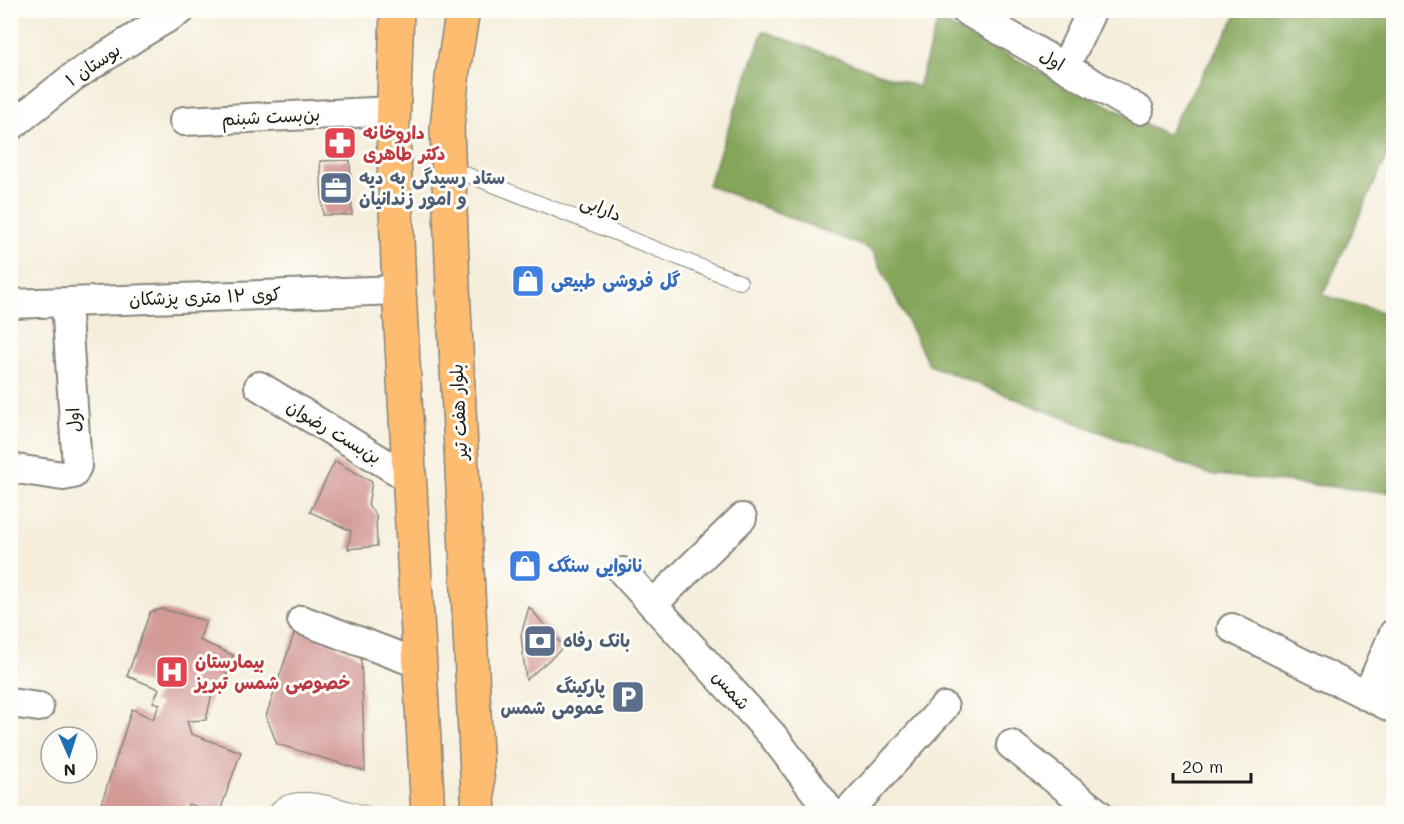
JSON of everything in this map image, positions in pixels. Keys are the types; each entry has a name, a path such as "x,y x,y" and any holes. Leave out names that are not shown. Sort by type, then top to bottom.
{"highway":[{"path":"398,10 394,111 399,290 428,813"},
{"name":"بلوار هفت تیر","path":"463,10 453,70 447,128 479,813"}],"street":[{"name":"بوستان ۱","path":"10,127 73,77 181,10"},
{"name":"اول","path":"965,10 1138,110"},
{"path":"1065,67 1092,10"},
{"name":"بن‌بست شبنم","path":"184,121 394,111"},
{"name":"کوی ۱۲ متری پزشکان","path":"10,304 399,290"},
{"name":"اول","path":"10,468 63,477 73,474 77,466 66,302"},
{"name":"بن‌بست رضوان","path":"259,386 409,478"},
{"path":"653,604 742,518"},
{"name":"شمس","path":"624,572 773,736 832,813"},
{"path":"302,620 420,664"},
{"path":"1232,628 1394,709"},
{"path":"1367,696 1394,633"},
{"path":"10,703 39,707"},
{"path":"846,813 944,707"},
{"path":"1011,746 1099,813"}],"lane":[{"name":"دارابی","path":"448,167 740,282"},
{"path":"274,813 283,804 302,800 368,813"}],"green space":[{"path":"1239,11 1393,11 1393,143 1323,295 1393,315 1393,493 1208,474 929,365 872,250 708,185 763,31 918,87 938,20 1167,135"}],"building":[{"name":"ستاد رسیدگی به دیه و امور زندانیان","path":"350,160 352,215 323,215 320,161"},
{"path":"335,461 372,482 368,505 376,515 377,546 348,549 351,531 310,512"},
{"name":"بانک رفاه","path":"529,607 564,647 526,680 521,635"},
{"path":"162,609 206,621 199,640 233,655 224,683 215,680 206,720 187,721 191,734 241,752 219,814 188,804 185,814 98,814 132,709 153,719 160,704 153,702 159,689 127,676 150,612"},
{"path":"296,628 361,657 365,771 277,744 266,716"}],"place":[{"name":"داروخانه دکتر طاهری","path":"340,143"},
{"name":"ستاد رسیدگی به دیه و امور زندانیان","path":"336,188"},
{"name":"گل فروشی طبیعی","path":"528,281"},
{"name":"نانوایی سنگک","path":"525,566"},
{"name":"بانک رفاه","path":"540,641"},
{"name":"بیمارستان خصوصی شمس تبریز","path":"172,672"},
{"name":"پارکینگ عمومی شمس","path":"628,697"}]}
